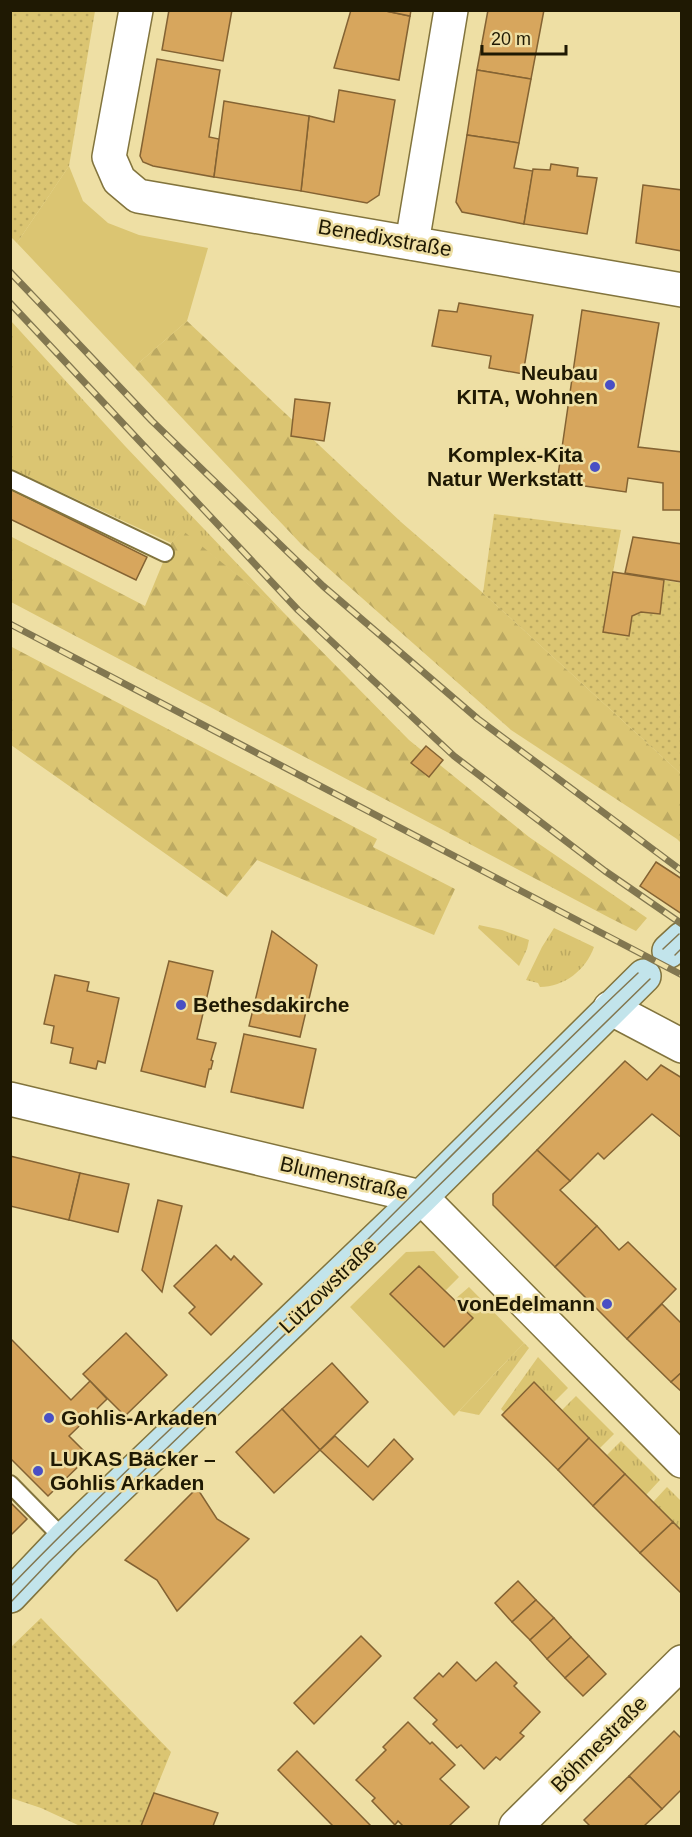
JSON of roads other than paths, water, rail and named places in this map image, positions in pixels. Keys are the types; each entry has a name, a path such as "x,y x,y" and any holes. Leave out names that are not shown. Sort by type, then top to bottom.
{"main road":[{"name":"Lützowstraße","path":"10,1596 64,1539 421,1197 644,976"}],"street":[{"name":"Benedixstraße","path":"136,10 110,157 119,180 138,196 681,290"},
{"path":"412,243 452,10"},
{"path":"610,1008 681,1046"},
{"name":"Blumenstraße","path":"10,1100 421,1197 681,1461"},
{"name":"Böhmestraße","path":"516,1827 681,1662"}],"lane":[{"path":"10,479 165,553"},
{"path":"10,1484 64,1539"}],"tram line":[{"path":"663,949 679,934"},
{"path":"675,955 682,948"},
{"path":"10,1587 130,1467 335,1272 638,973"},
{"path":"10,1603 49,1562 650,979"}],"railway":[{"path":"10,272 152,421 323,586 478,719 682,871"},
{"path":"10,303 298,610 454,756 605,871 682,924"},
{"path":"10,624 682,975"}],"place":[{"name":"Neubau KITA, Wohnen","path":"610,385"},
{"name":"Komplex-Kita Natur Werkstatt","path":"595,467"},
{"name":"Bethesdakirche","path":"181,1005"},
{"name":"vonEdelmann","path":"607,1304"},
{"name":"Gohlis-Arkaden","path":"49,1418"},
{"name":"LUKAS Bäcker – Gohlis Arkaden","path":"38,1471"}]}
